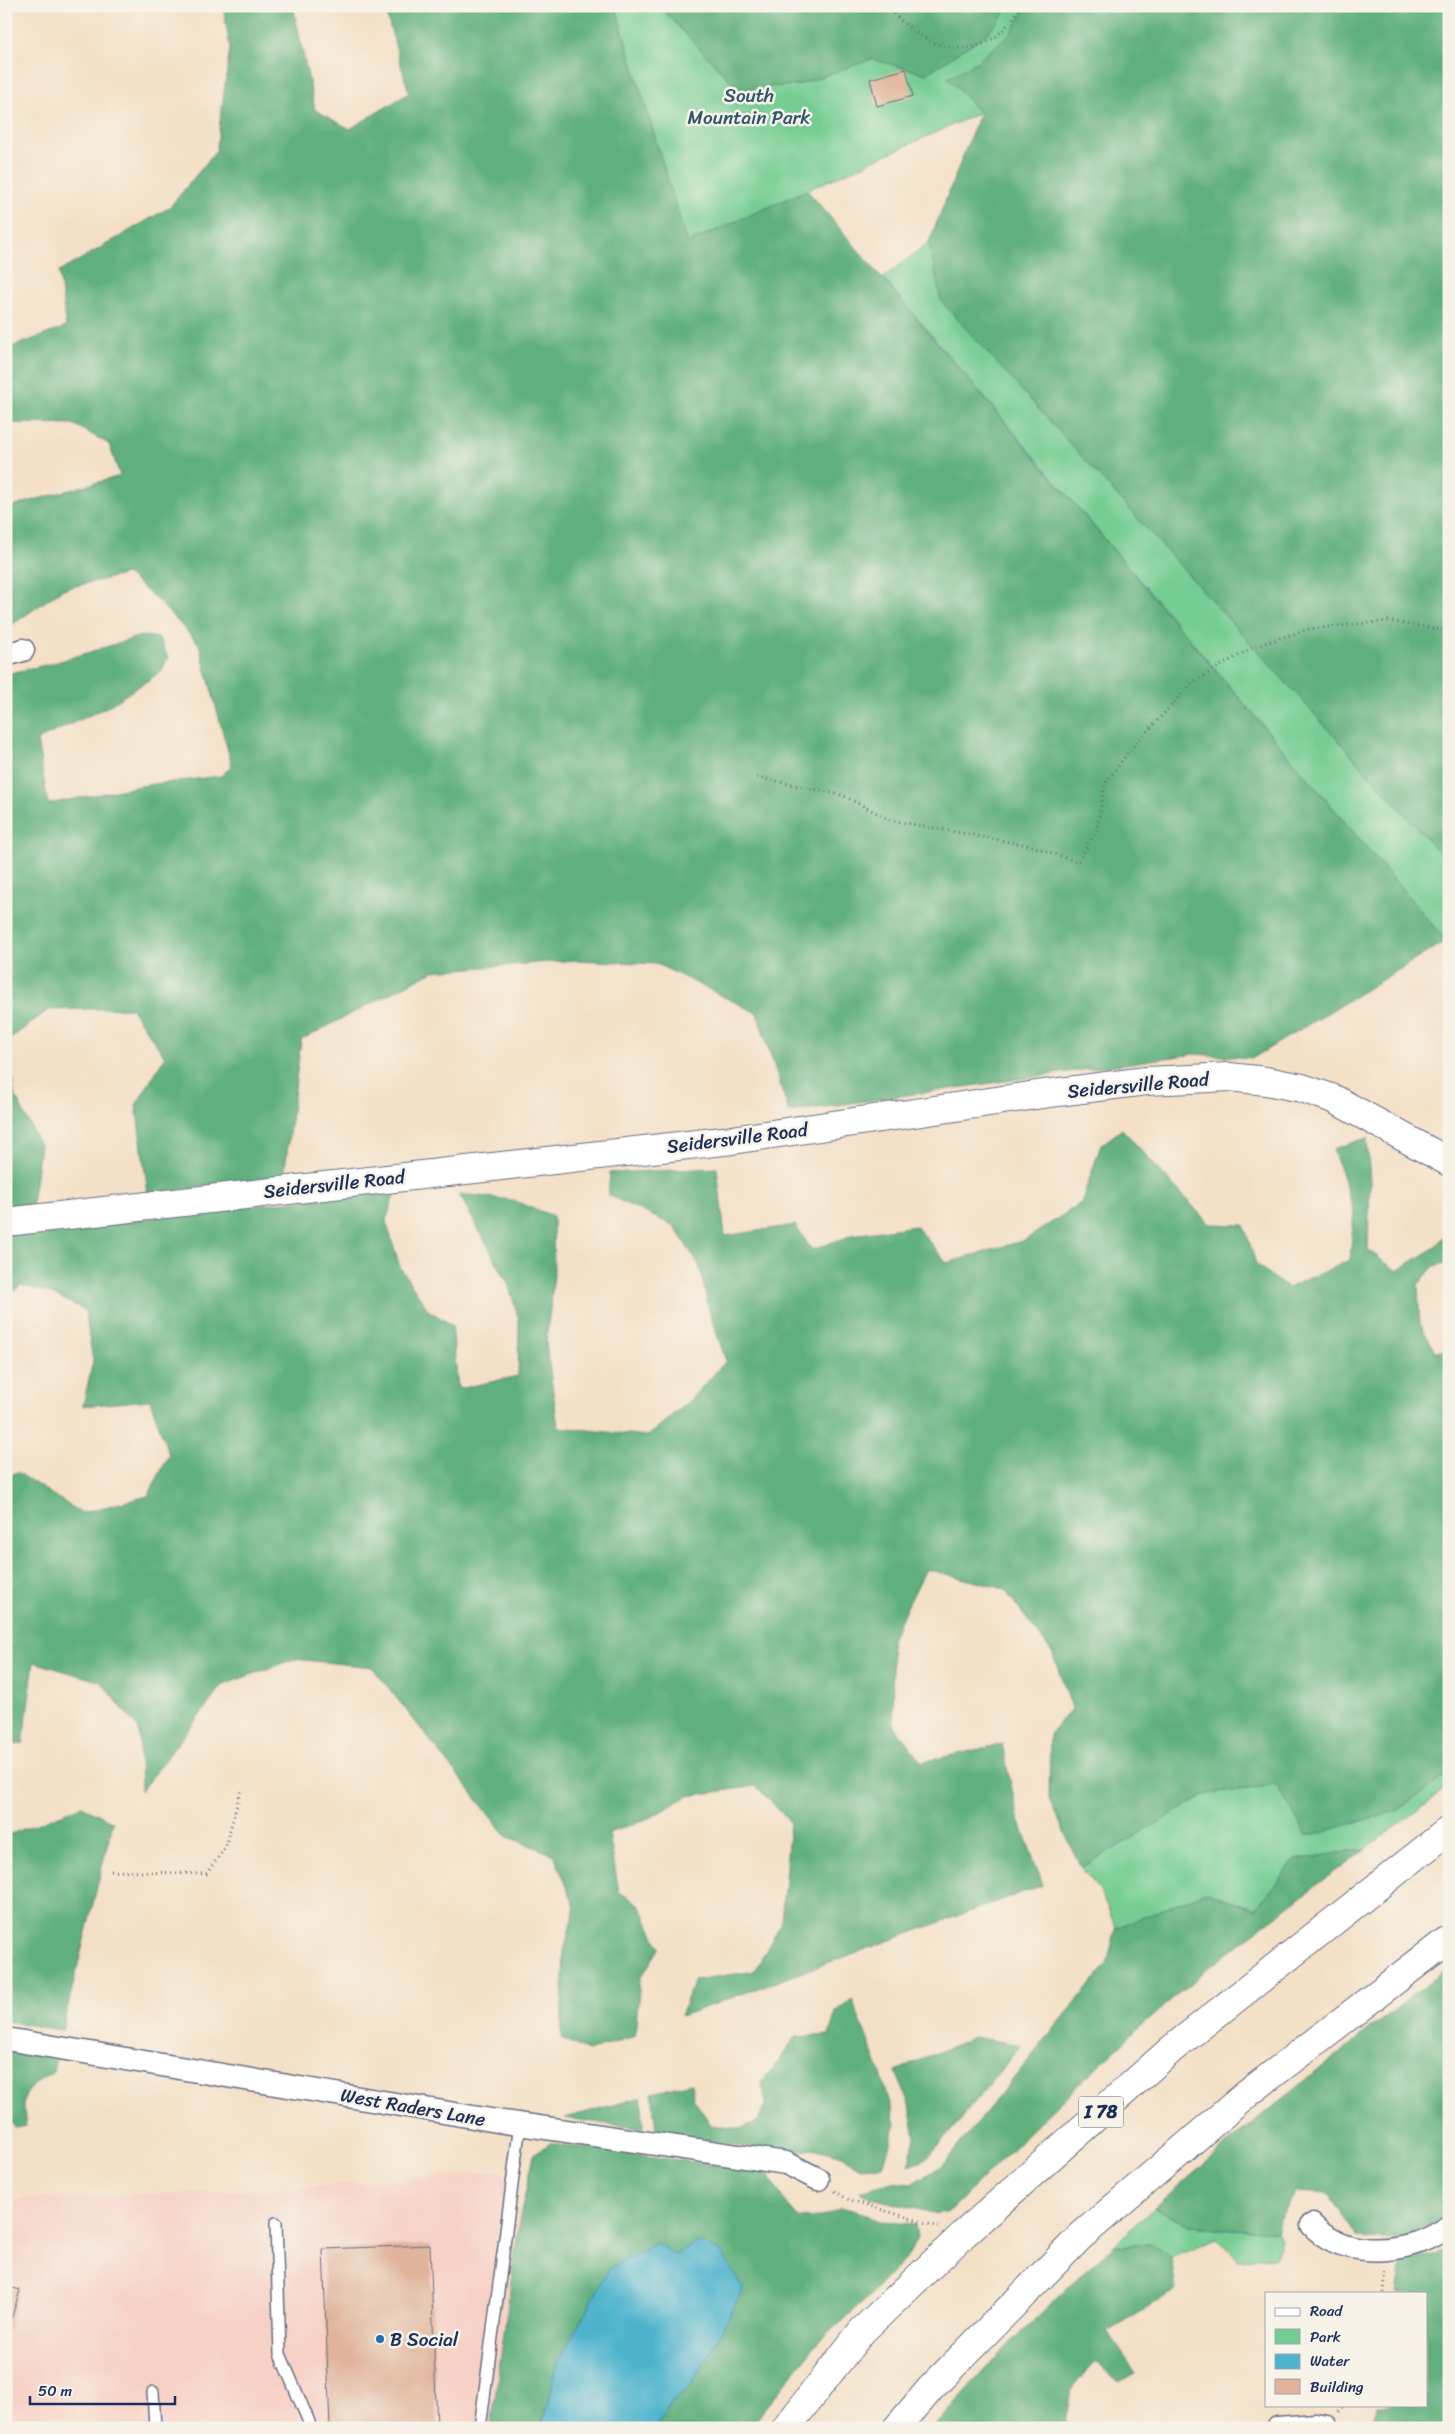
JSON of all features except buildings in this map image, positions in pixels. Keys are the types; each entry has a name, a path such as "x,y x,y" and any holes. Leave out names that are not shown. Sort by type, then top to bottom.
{"main road":[{"name":"Seidersville Road","path":"6,1222 732,1140 1043,1094 1146,1081 1229,1077 1266,1081 1302,1088 1334,1099 1449,1162"},
{"name":"I 78","path":"786,2428 862,2331 964,2234 1173,2048 1449,1830"},
{"path":"897,2428 931,2388 1081,2236 1247,2094 1449,1939"}],"street":[{"name":"West Raders Lane","path":"6,2039 520,2124 786,2163 818,2179"},
{"path":"1312,2225 1324,2238 1355,2249 1385,2249 1418,2243 1449,2227"},
{"path":"1278,2428 1316,2425 1328,2427"}],"lane":[{"path":"480,2428 520,2124"},
{"path":"276,2223 280,2354 309,2422 309,2428"},
{"path":"153,2392 155,2428"}],"path":[{"path":"887,6 900,21 925,40 950,49 984,45 1014,19 1020,6"},
{"path":"757,777 842,796 890,820 1032,846 1078,862 1097,829 1105,784 1129,751 1193,682 1253,646 1309,629 1388,621 1449,631"},
{"path":"111,1871 206,1874 224,1848 241,1790"},
{"path":"818,2179 846,2199 964,2234"}],"shaded area":[{"path":"502,2171 520,2216 491,2428 6,2428 6,2200 287,2189"}],"green space":[{"path":"223,6 293,6 315,110 350,129 409,93 384,6 615,6 687,243 807,190 1446,941 1253,1058 1194,1054 789,1112 757,1013 657,964 576,960 433,971 301,1040 284,1176 148,1194 136,1105 165,1057 131,1008 48,1010 10,1039 14,1093 40,1145 32,1205 6,1208 6,674 54,663 141,636 159,638 168,657 162,671 107,707 37,740 48,804 146,785 221,776 232,766 199,644 157,600 127,574 63,589 6,629 6,508 120,476 109,444 73,424 6,423 6,349 66,327 59,272 170,207 216,151 230,48"},
{"name":"South Mountain Park","path":"615,6 1218,6 687,244"},
{"path":"659,6 1011,6 988,33 926,74 872,59 798,85 738,89"},
{"path":"1027,6 1449,6 1449,863 941,301 929,242 980,113 948,78 978,61 1011,33"},
{"path":"929,242 942,301 1449,863 1449,941 1446,941 883,278"},
{"path":"1122,1129 1209,1224 1244,1225 1256,1264 1287,1288 1350,1260 1354,1211 1333,1149 1367,1138 1370,1183 1368,1250 1397,1271 1435,1247 1449,1230 1449,1262 1434,1266 1418,1285 1420,1324 1436,1352 1449,1350 1449,1773 1397,1811 1307,1836 1276,1785 1204,1795 1081,1868 1049,1799 1050,1733 1072,1708 1052,1652 1004,1589 926,1569 891,1639 894,1726 922,1762 1002,1744 1018,1817 1043,1885 681,2016 694,1980 755,1971 781,1923 790,1822 756,1786 688,1796 651,1817 609,1833 619,1892 639,1904 660,1947 640,1979 635,2036 588,2051 561,2038 564,1951 575,1907 554,1855 506,1836 372,1667 294,1659 223,1685 141,1791 139,1729 101,1682 34,1662 23,1744 6,1745 6,1477 17,1472 81,1513 148,1496 169,1455 150,1400 83,1406 93,1361 85,1310 50,1293 21,1285 6,1298 6,1235 396,1189 386,1221 400,1267 428,1310 452,1325 458,1389 518,1376 519,1320 508,1283 459,1194 512,1200 553,1216 554,1275 546,1343 558,1427 648,1436 690,1400 726,1361 710,1314 699,1265 674,1226 608,1195 610,1173 717,1168 725,1236 795,1225 812,1250 852,1235 916,1226 947,1263 1025,1240 1081,1203 1101,1145"},
{"path":"1449,1773 1449,1787 1365,1849 1295,1860 1256,1909 1206,1892 1116,1928 1100,1890 1081,1868 1204,1795 1276,1785 1397,1811"},
{"path":"82,1806 113,1822 62,2030 6,2021 6,1836"},
{"path":"1365,1849 1238,1944 1189,1984 1083,2080 951,2210 938,2214 871,2198 860,2191 892,2182 912,2184 942,2166 1107,1964 1116,1928 1206,1892 1256,1909 1295,1860"},
{"path":"1449,1967 1449,2213 1432,2225 1398,2240 1357,2237 1328,2194 1296,2192 1278,2221 1278,2232 1189,2226 1154,2208 1255,2120"},
{"path":"852,1999 882,2077 896,2124 883,2167 857,2168 843,2156 813,2148 786,2154 656,2131 652,2093 691,2083 694,2100 712,2126 740,2129 758,2121 766,2104 762,2083 796,2037 829,2035 836,2012"},
{"path":"973,2037 1021,2045 938,2147 925,2160 908,2166 915,2137 908,2100 896,2071"},
{"path":"6,2048 56,2057 53,2072 30,2088 27,2093 24,2105 26,2126 15,2128 6,2111"},
{"path":"642,2097 643,2129 565,2118"},
{"path":"550,2143 767,2172 783,2199 799,2218 822,2217 841,2207 863,2213 880,2222 915,2224 917,2237 909,2254 871,2295 814,2347 750,2428 655,2428 673,2401 687,2391 708,2357 742,2289 698,2242 675,2255 558,2362 541,2428 491,2428 520,2216 534,2155"},
{"path":"1154,2208 1189,2226 1278,2232 1281,2240 1274,2258 1238,2260 1217,2238 1171,2257 1153,2244 1113,2246"},
{"path":"1153,2244 1171,2257 1176,2290 1107,2331 1136,2373 1118,2382 1095,2361 1071,2391 1064,2428 933,2428 975,2380 1020,2334 1113,2246"},
{"path":"1449,2248 1449,2428 1373,2428 1377,2406 1428,2406 1428,2292 1396,2292 1402,2259 1433,2257"}],"water":[{"path":"698,2242 722,2253 743,2289 708,2357 687,2391 673,2401 655,2428 541,2428 558,2362 609,2269 656,2243 675,2255"}],"place":[{"name":"B Social","path":"380,2339"}]}
